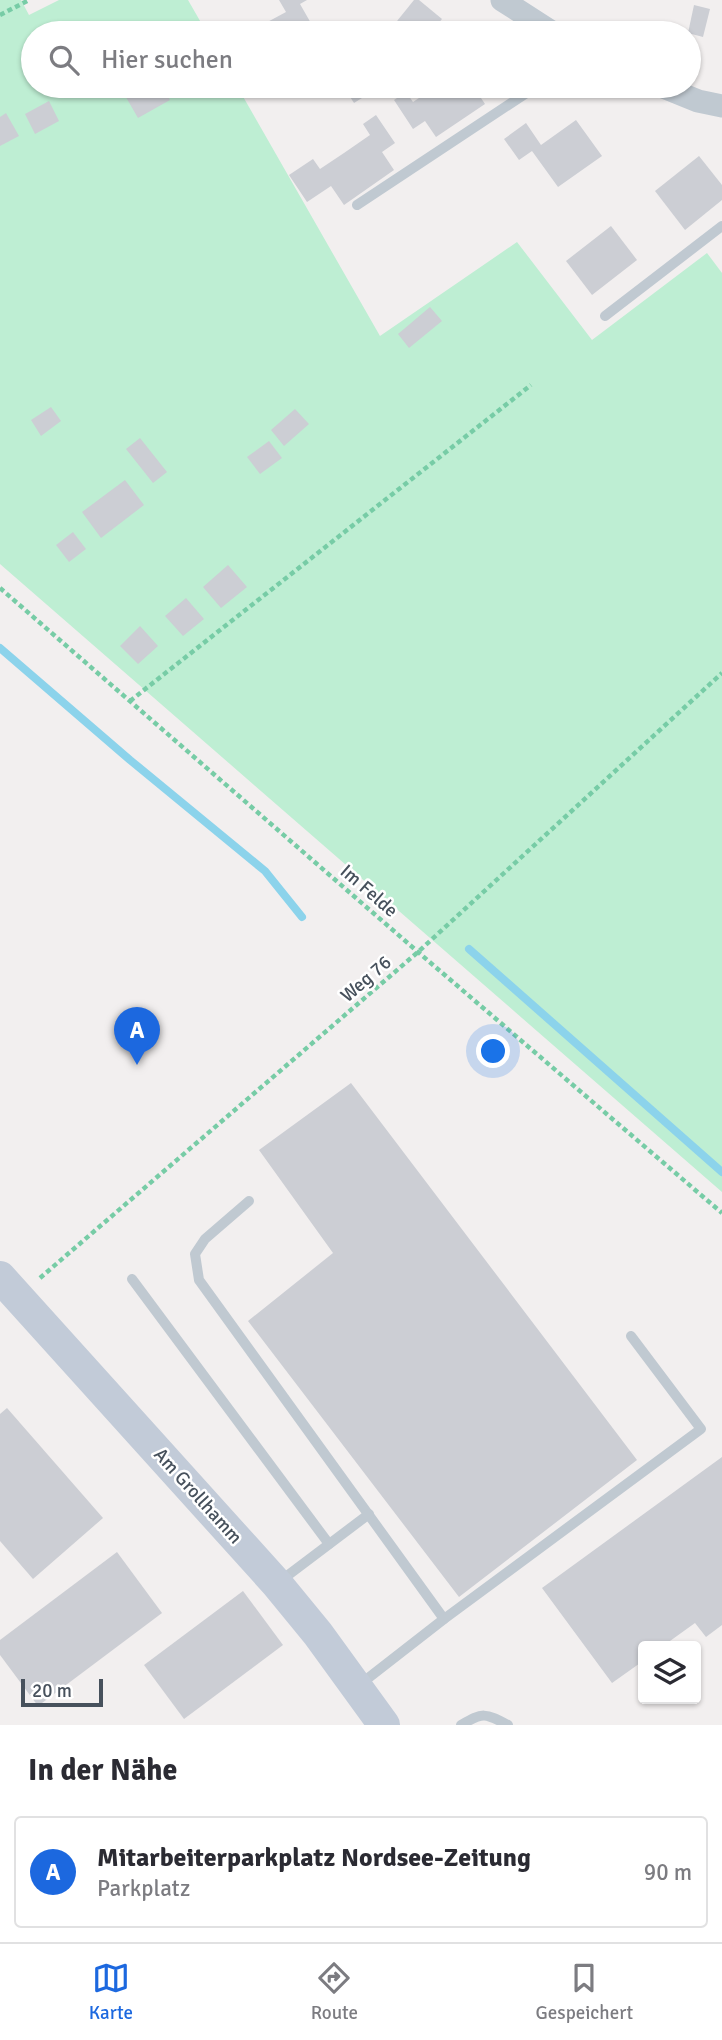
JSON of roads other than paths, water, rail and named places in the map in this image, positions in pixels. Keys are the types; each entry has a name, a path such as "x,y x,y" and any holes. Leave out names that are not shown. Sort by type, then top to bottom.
{"street":[{"path":"502,0 534,21"},
{"path":"691,98 722,106"},
{"name":"Am Grollhamm","path":"9,1287 277,1584 318,1634 384,1725"}],"lane":[{"path":"357,205 519,98"},
{"path":"605,316 722,226"},
{"path":"249,1201 205,1238 195,1255 199,1280 444,1619"},
{"path":"132,1279 330,1544"},
{"path":"357,1688 444,1619 701,1429 631,1336"},
{"path":"277,1584 369,1514"},
{"path":"461,1725 477,1716 489,1716 508,1725"}],"waterway":[{"path":"0,648 265,871 302,917"},
{"path":"469,949 722,1172"}],"place":[{"name":"Mitarbeiterparkplatz Nordsee-Zeitung","path":"137,1065"}]}
